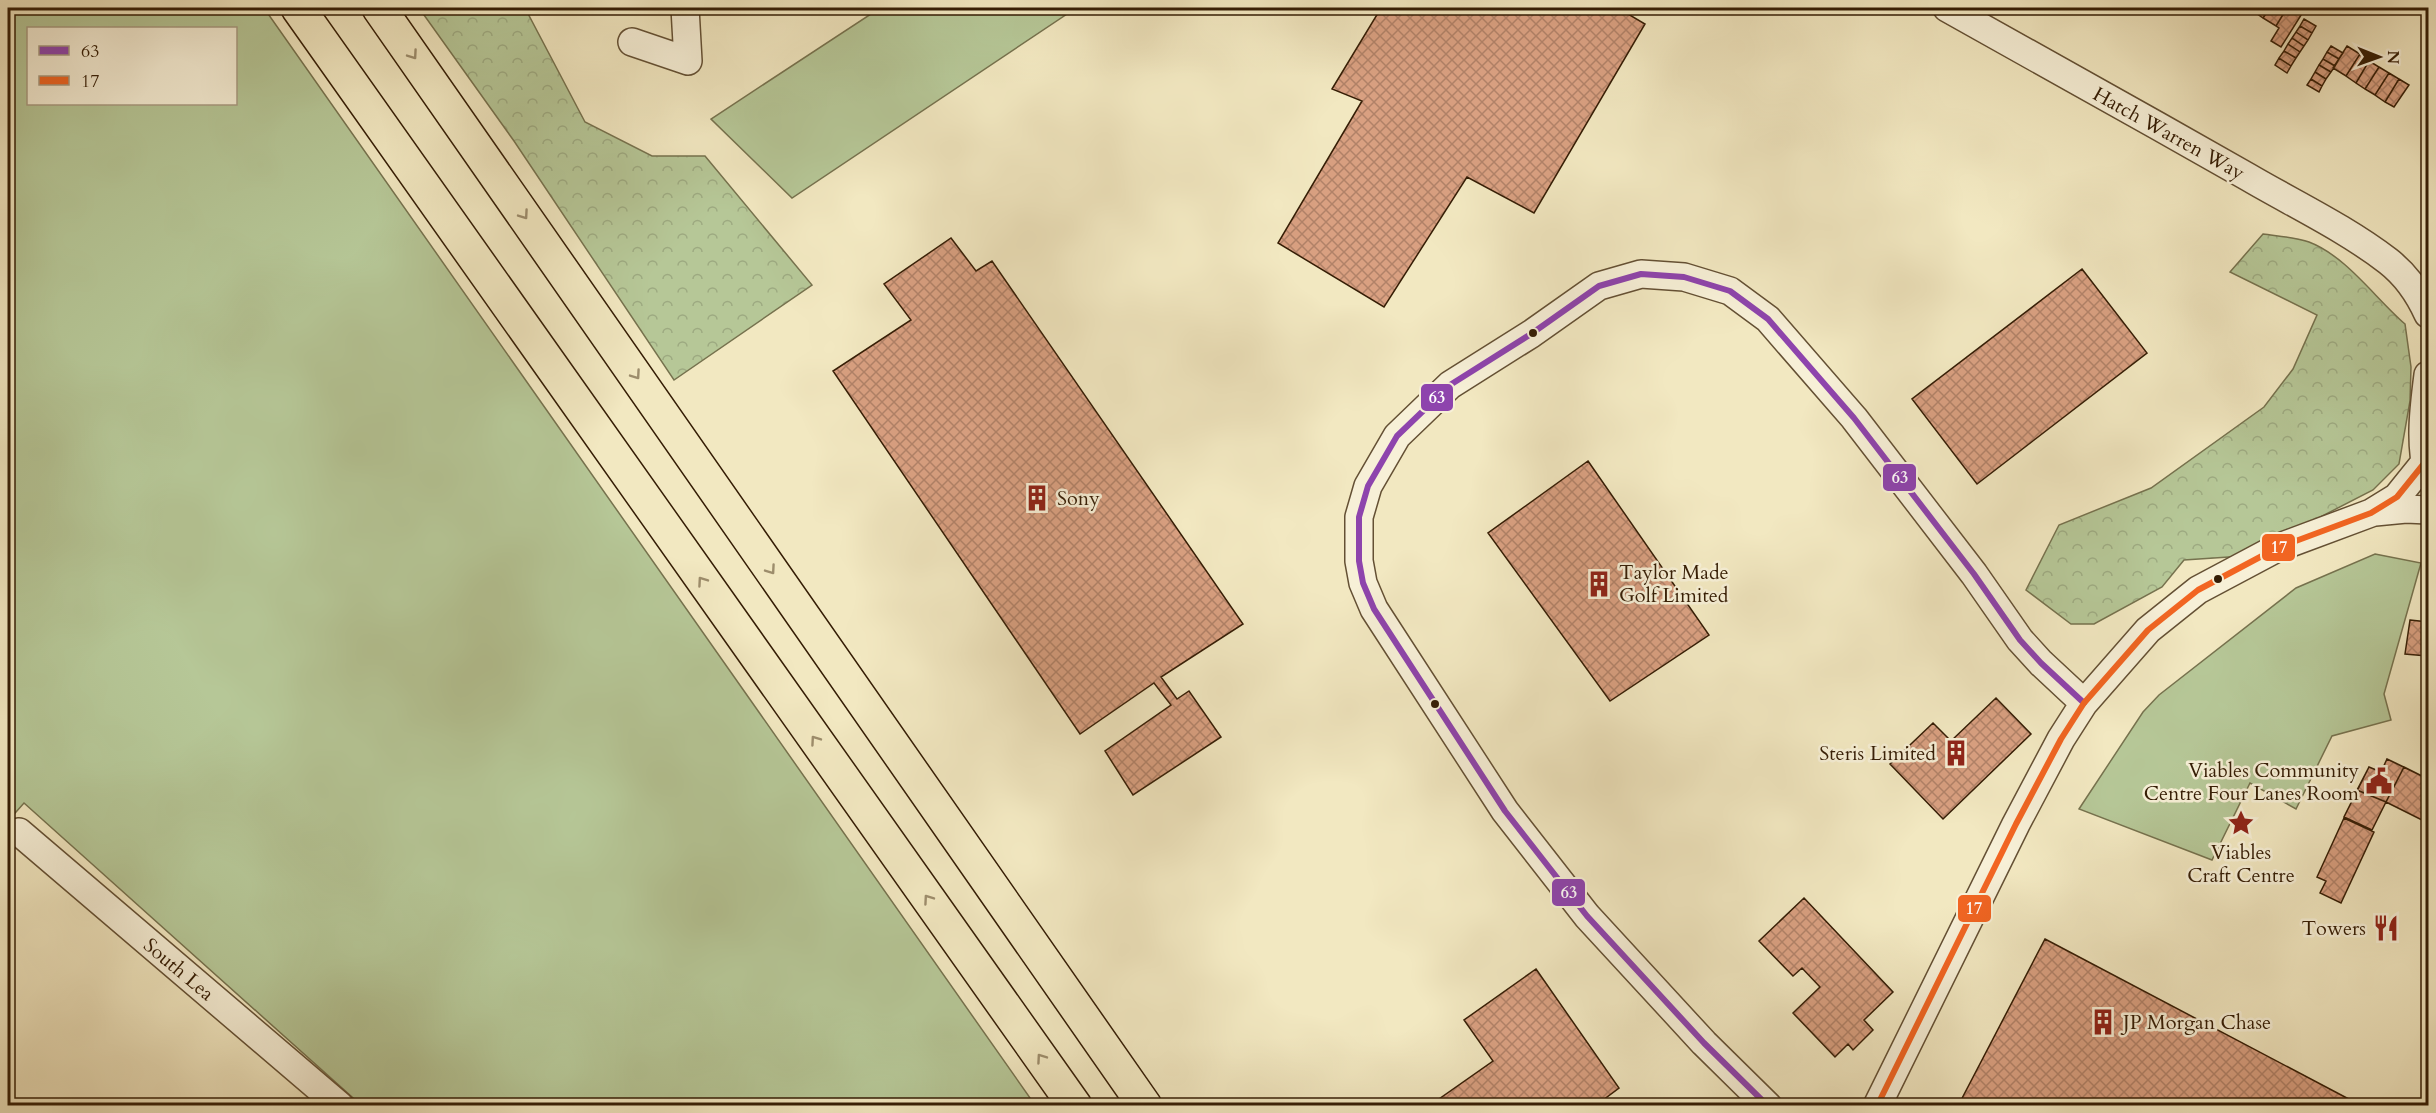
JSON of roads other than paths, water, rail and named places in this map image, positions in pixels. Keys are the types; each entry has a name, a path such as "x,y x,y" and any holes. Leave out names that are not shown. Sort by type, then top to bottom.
{"highway":[{"path":"298,8 1075,1106"},
{"path":"379,8 1146,1106"}],"street":[{"path":"632,42 688,61 685,8"},
{"name":"Hatch Warren Way","path":"1947,8 2175,135 2336,228 2388,261 2410,282 2421,297 2428,314"},
{"name":"Hatch Warren Way","path":"2388,261 2428,276"},
{"path":"1768,1106 1704,1043 1587,916 1505,811 1374,609 1363,583 1359,561 1359,517 1368,486 1397,436 1450,386 1532,334 1599,286 1641,274 1660,274 1702,281 1730,291 1768,319 1818,375 1854,418 1974,574 2020,640 2056,678 2084,703"},
{"path":"1877,1106 2016,824 2061,739 2084,703 2148,630 2198,590 2277,548 2371,513 2397,497 2427,468 2425,405 2428,375"},
{"path":"2371,513 2406,508 2428,510"},
{"name":"South Lea","path":"19,832 340,1106"}],"place":[{"name":"Sony","path":"1037,498"},
{"name":"Taylor Made Golf Limited","path":"1599,584"},
{"name":"Steris Limited","path":"1956,753"},
{"name":"Viables Community Centre Four Lanes Room","path":"2379,781"},
{"name":"Viables Craft Centre","path":"2241,823"},
{"name":"Towers","path":"2386,928"},
{"name":"JP Morgan Chase","path":"2103,1022"}]}
